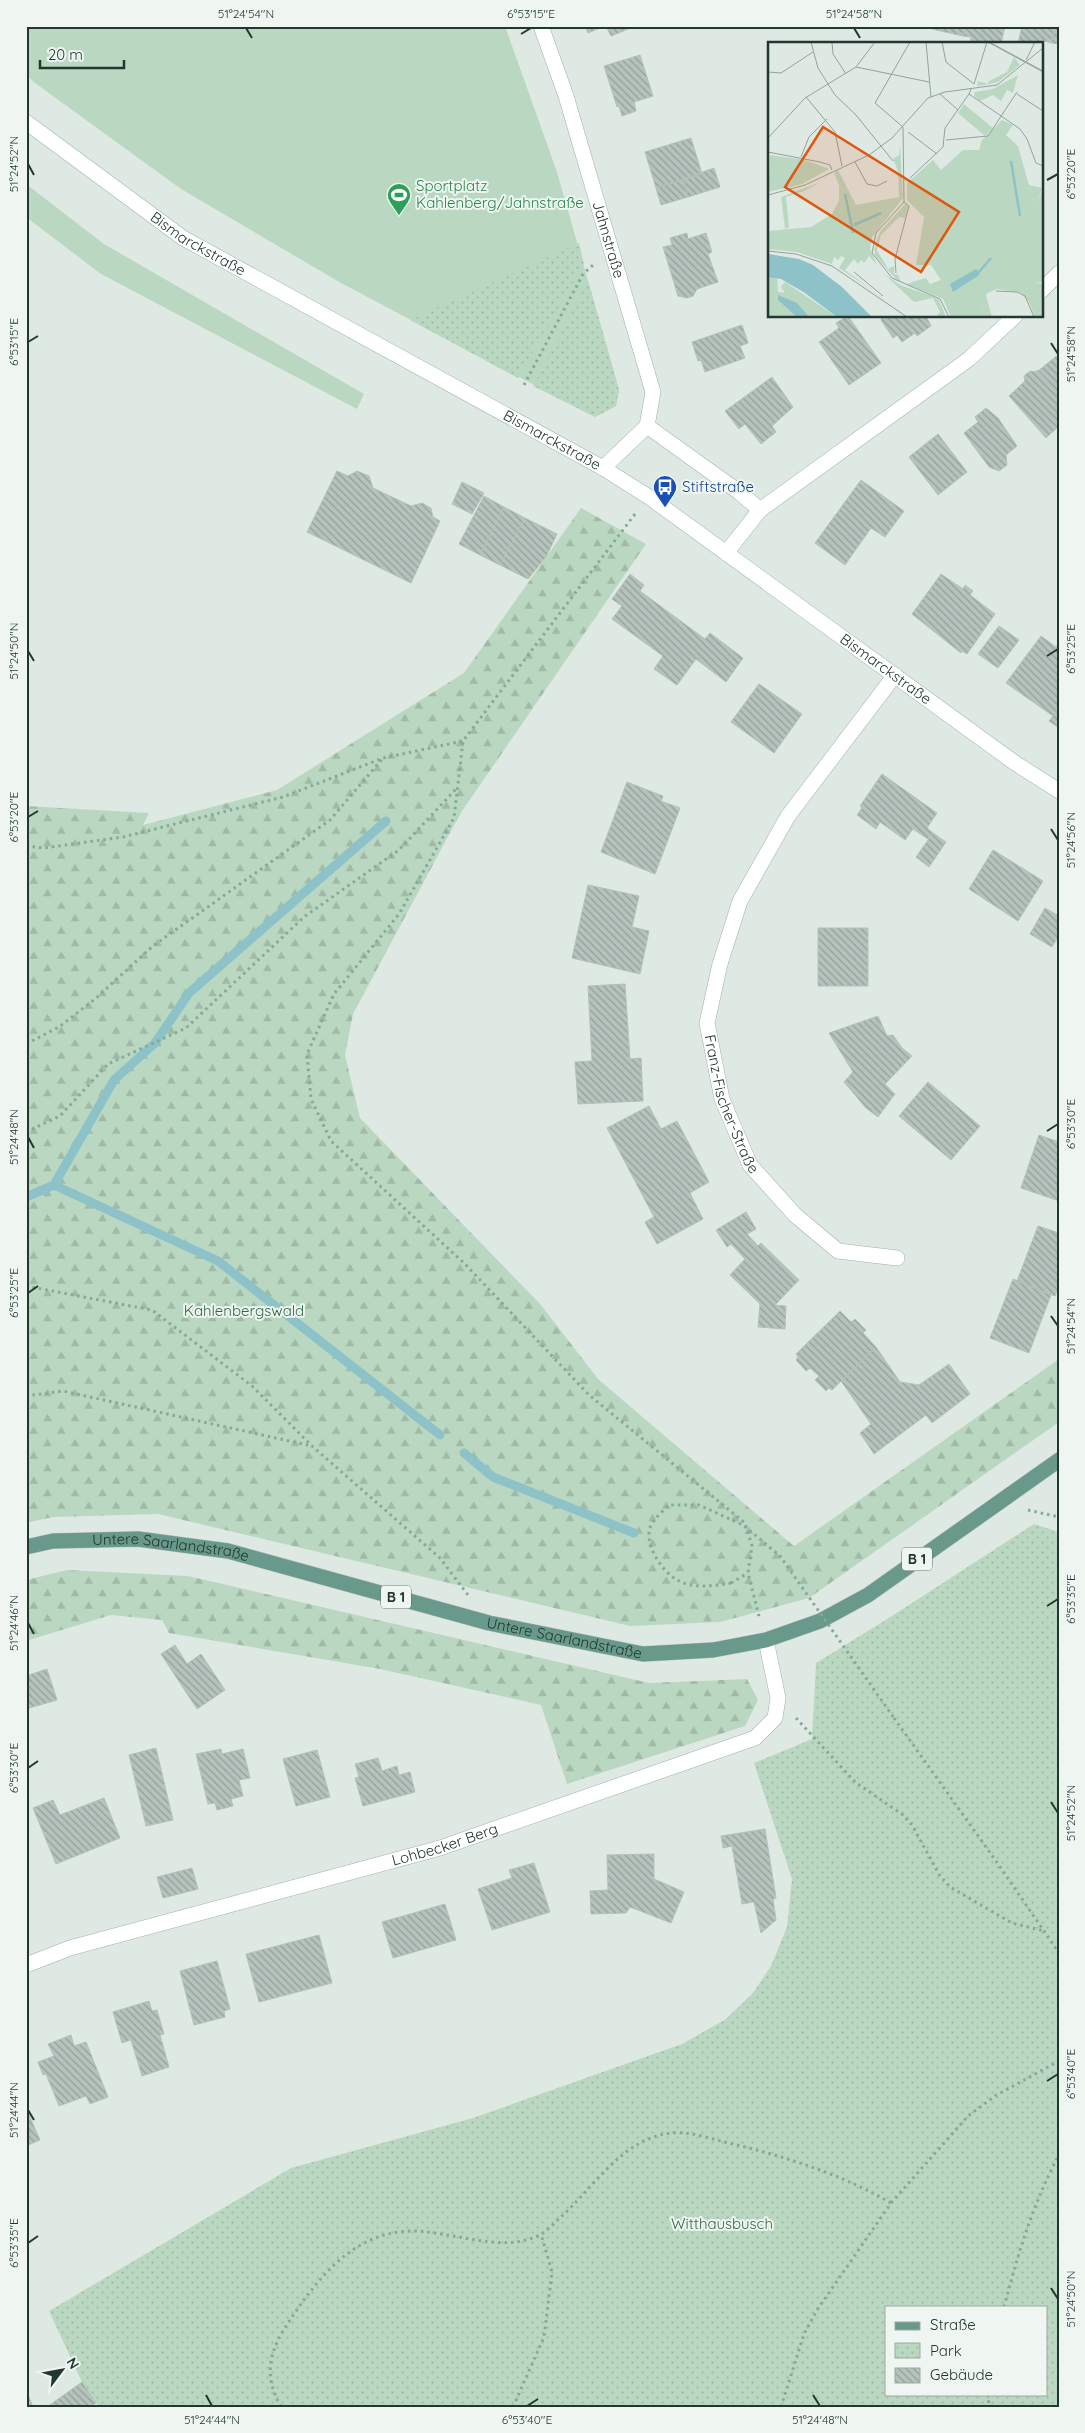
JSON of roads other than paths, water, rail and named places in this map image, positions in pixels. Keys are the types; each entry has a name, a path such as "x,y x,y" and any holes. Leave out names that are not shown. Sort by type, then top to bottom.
{"main road":[{"name":"Untere Saarlandstraße","path":"26,1547 53,1541 138,1539 228,1551 489,1623 643,1654 713,1650 766,1640 820,1621 868,1595 1059,1460"}],"street":[{"name":"Jahnstraße","path":"541,26 566,96 653,392 647,426"},
{"name":"Bismarckstraße","path":"26,122 183,238 604,468 649,497 1015,763 1059,791"},
{"path":"1042,290 1059,273"},
{"path":"726,553 760,510 969,359 1012,318"},
{"path":"604,468 647,426 739,492 760,510"},
{"name":"Franz-Fischer-Straße","path":"895,675 788,816 740,901 720,964 708,1023 722,1099 750,1165 795,1215 838,1250 897,1258"},
{"name":"Lohbecker Berg","path":"26,1965 79,1946 440,1848 755,1738 775,1718 778,1698 766,1640"}],"waterway":[{"path":"26,1197 54,1185 114,1080 155,1043 189,993 386,821"},
{"path":"54,1185 218,1261 440,1435"},
{"path":"464,1453 493,1477 634,1533"}],"place":[{"name":"Sportplatz Kahlenberg/Jahnstraße","path":"399,216"},
{"name":"Stiftstraße","path":"665,508"}],"park label":[{"name":"Kahlenbergswald","path":"244,1311"},
{"name":"Witthausbusch","path":"722,2224"}]}
